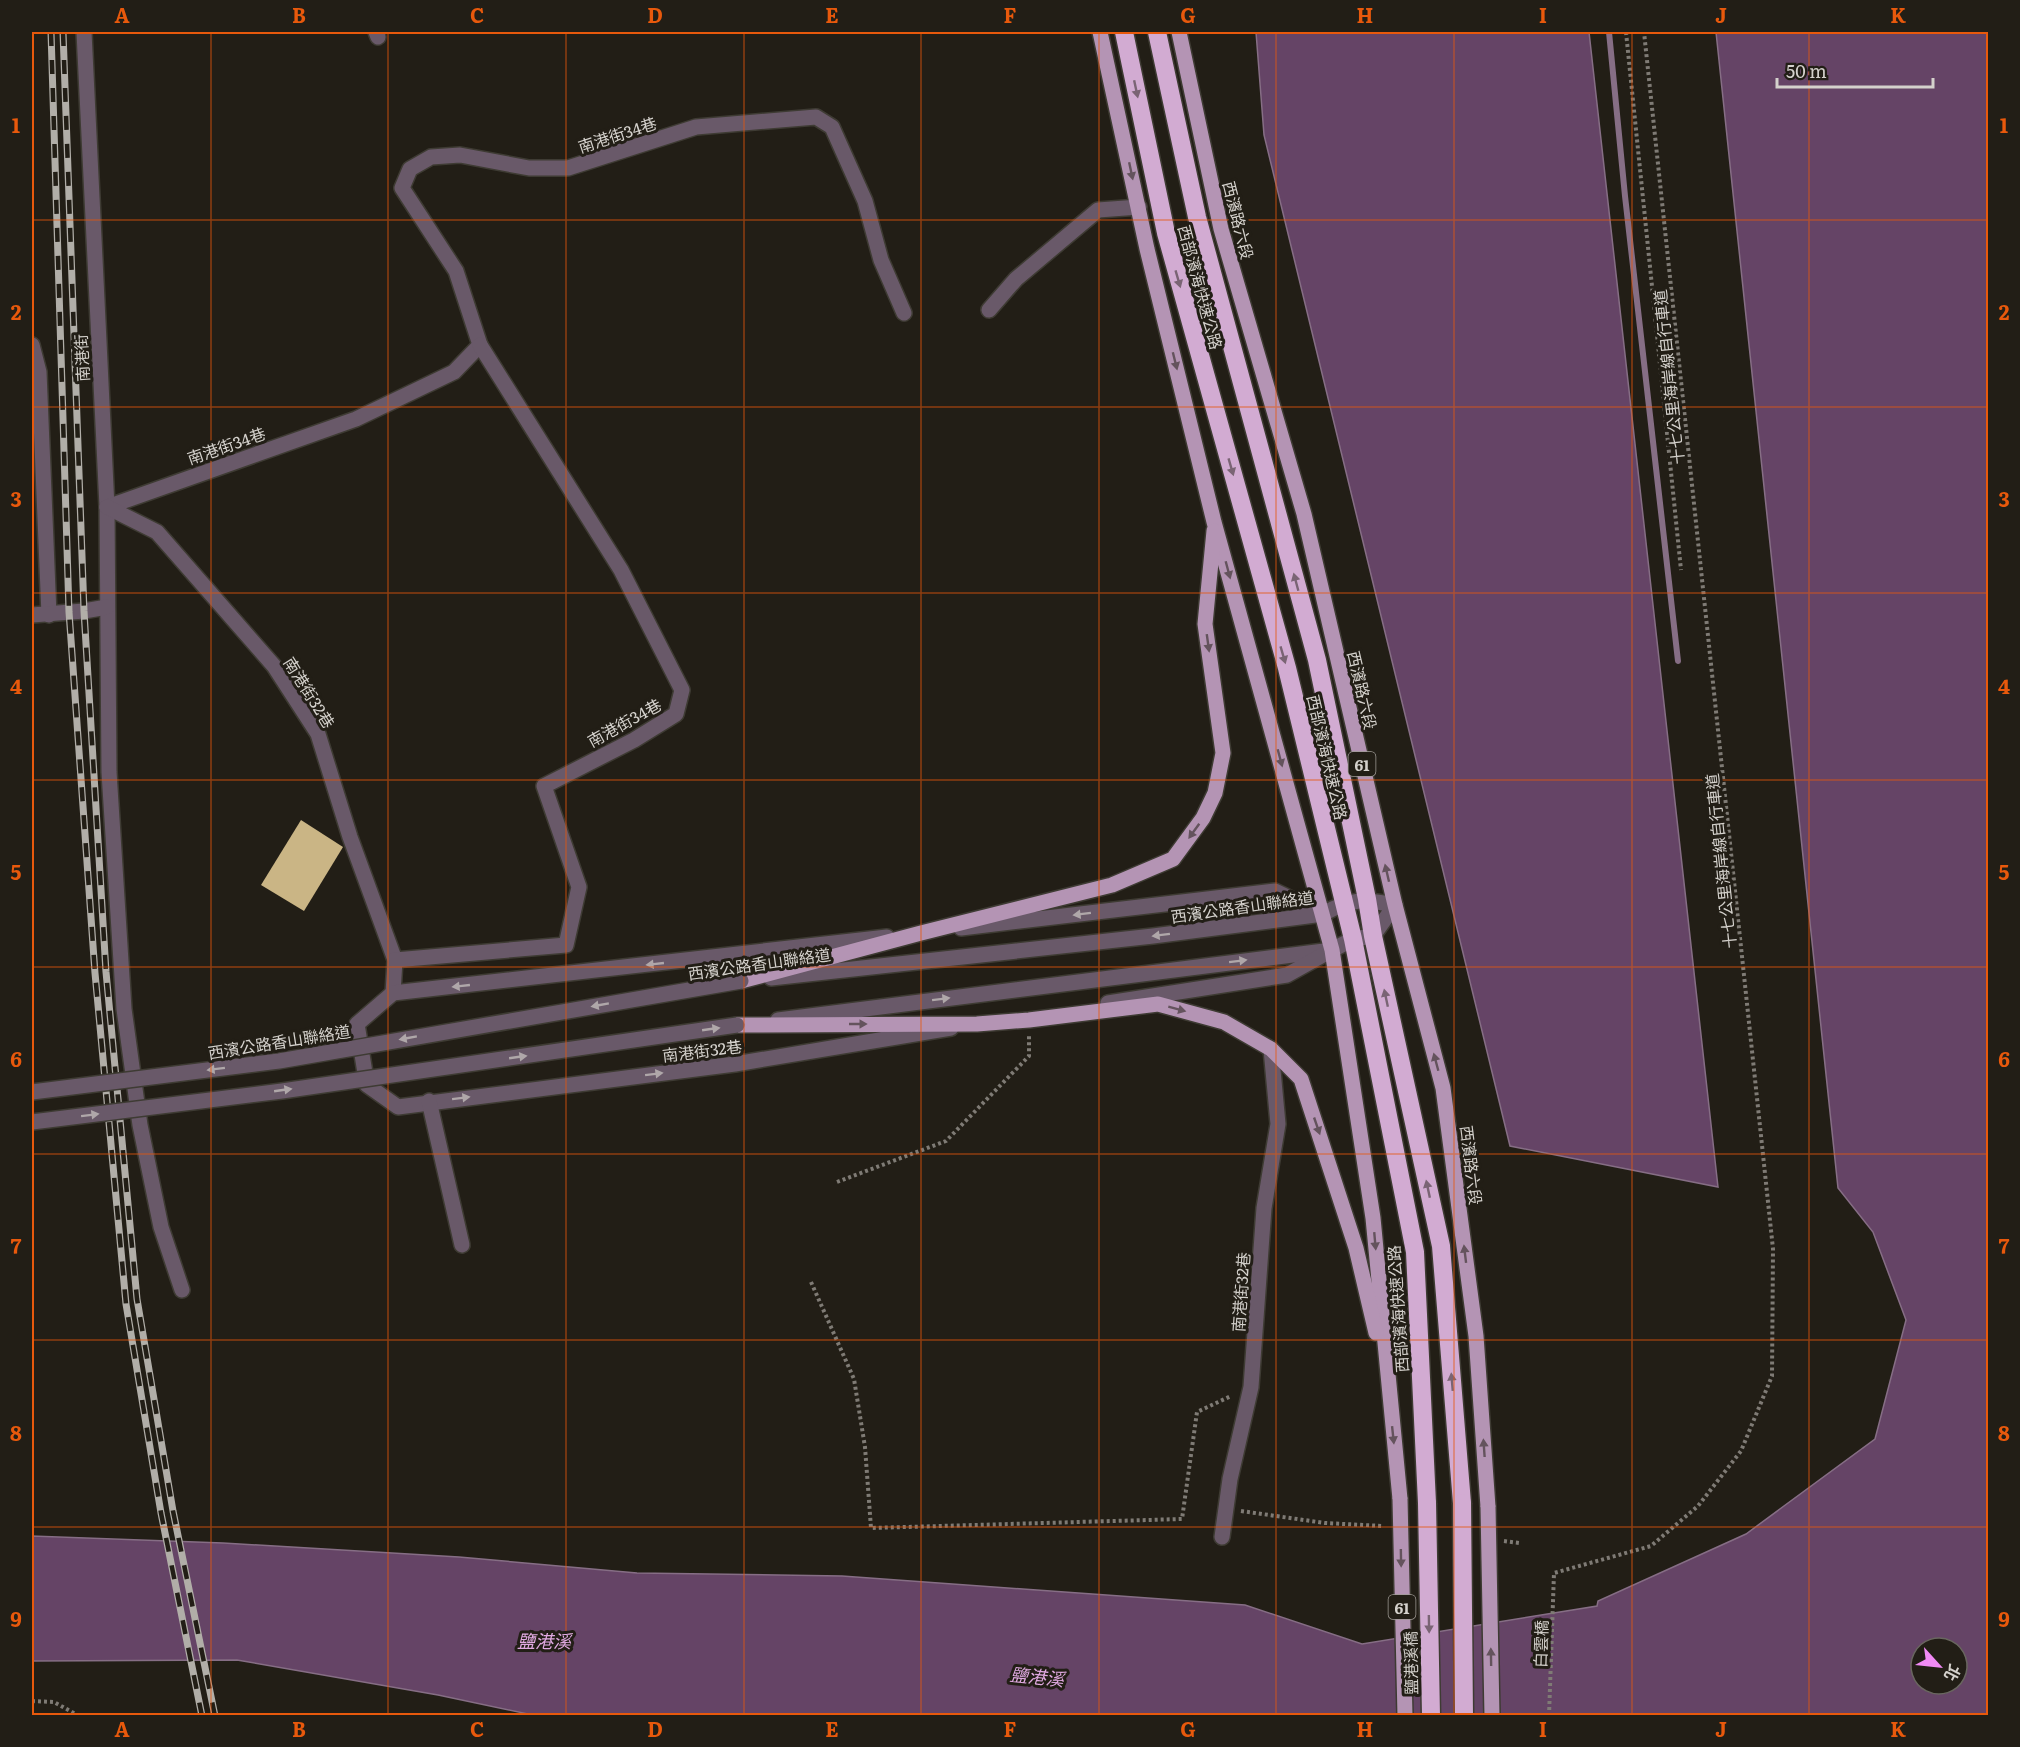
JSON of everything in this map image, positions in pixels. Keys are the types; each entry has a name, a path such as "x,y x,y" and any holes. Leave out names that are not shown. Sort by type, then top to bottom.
{"highway":[{"name":"西部濱海快速公路","path":"1124,32 1166,233 1287,668 1353,939 1415,1252 1427,1503"},
{"name":"西部濱海快速公路","path":"1157,32 1197,217 1317,660 1373,936 1441,1246 1462,1503 1464,1716"},
{"name":"鹽港溪橋","path":"1427,1503 1431,1716"}],"main road":[{"name":"61","path":"1100,32 1139,207 1215,522 1332,950 1373,1218 1388,1385"},
{"name":"西濱路六段","path":"1179,32 1221,229 1304,514 1395,905 1443,1088 1476,1336 1488,1507 1492,1716"},
{"path":"741,981 1112,885 1173,859 1203,818 1215,793 1223,753 1205,624 1215,522"},
{"path":"737,1025 977,1024 1158,1004 1224,1022 1271,1049 1301,1079 1356,1248 1388,1385"},
{"name":"鹽港溪橋","path":"1388,1385 1400,1499 1405,1716"}],"street":[{"name":"南港街","path":"84,32 107,507 109,772 124,1009 140,1125 158,1215 182,1290"},
{"name":"南港街34巷","path":"395,960 566,945 579,887 543,786 634,740 676,714 682,690 621,570 480,345 456,271 402,188 410,169 431,157 460,155 530,168 568,168 696,127 816,117 832,127 837,138 865,201 880,260 904,313"},
{"path":"989,310 1016,279 1098,210 1139,207"},
{"path":"32,345 39,372 49,615"},
{"name":"南港街34巷","path":"107,507 356,419 454,372 480,345"},
{"name":"南港街32巷","path":"107,507 157,532 274,666 318,734 350,837 395,960 393,993 357,1024 367,1085 398,1107 429,1101 735,1064 1287,975 1332,950"},
{"path":"32,615 49,615 107,607"},
{"path":"393,993 807,947 1275,891 1323,914"},
{"name":"西濱公路香山聯絡道","path":"32,1092 279,1061 741,981 1153,936 1323,914 1343,903 1367,899 1395,905"},
{"path":"32,1122 282,1091 737,1025 1332,950 1353,939 1373,936 1395,905"},
{"name":"南港街32巷","path":"1222,1537 1230,1479 1251,1387 1264,1208 1278,1124 1271,1049"},
{"path":"429,1101 462,1245"}],"path":[{"path":"1626,32 1681,570"},
{"name":"十七公里海岸線自行車道","path":"1554,1573 1651,1546 1698,1506 1741,1452 1772,1376 1773,1249 1644,32"},
{"path":"837,1182 946,1141 1029,1056 1029,1020"},
{"path":"810,1282 854,1379 865,1447 871,1528 1182,1519 1197,1412 1251,1387"},
{"path":"1226,1509 1325,1523 1384,1526"},
{"path":"1496,1540 1519,1544"},
{"name":"白雲橋","path":"1549,1716 1554,1573"},
{"path":"32,1701 54,1702 79,1716"}],"water":[{"path":"1256,32 1589,32 1718,1187 1510,1146 1264,135"},
{"name":"鹽港溪","path":"1716,32 1988,32 1988,1715 537,1716 438,1695 237,1660 32,1661 32,1536 223,1543 459,1557 637,1573 842,1576 1245,1605 1362,1644 1597,1606 1598,1601 1746,1534 1875,1439 1906,1320 1873,1232 1838,1188"}],"building":[{"path":"301,820 343,847 304,911 261,885"}],"waterway":[{"path":"1609,32 1625,196 1678,661"}],"railway":[{"path":"51,32 69,612 95,973 126,1304 161,1513 202,1716"},
{"path":"63,32 84,611 106,972 137,1299 173,1511 215,1716"}]}
